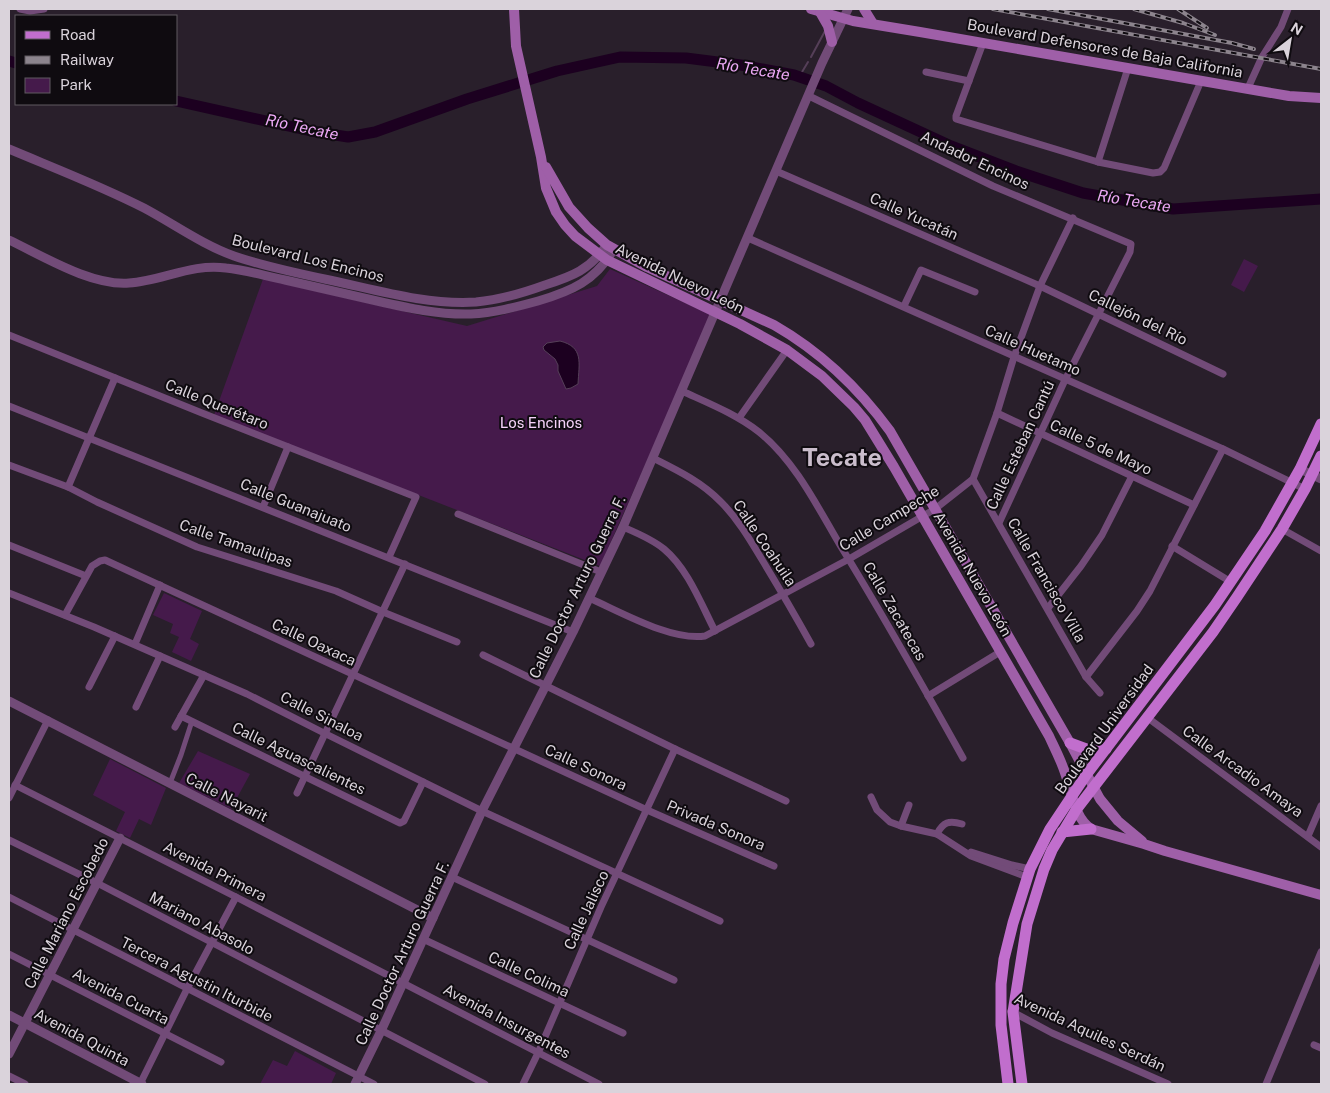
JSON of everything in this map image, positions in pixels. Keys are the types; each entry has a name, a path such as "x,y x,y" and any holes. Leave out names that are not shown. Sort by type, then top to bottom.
{"main road":[{"path":"514,9 516,46 541,157"},
{"name":"Boulevard Defensores de Baja California","path":"834,9 883,25 1288,96 1321,98"},
{"path":"864,9 872,22"},
{"path":"815,10 828,26 832,42"},
{"name":"Boulevard Defensores de Baja California","path":"815,10 845,14 883,25"},
{"name":"Avenida Nuevo León","path":"541,157 557,189 569,207 588,228 610,247 647,267 774,325 793,336 839,371 876,412 890,431 1094,788 1109,811 1144,844"},
{"name":"Avenida Nuevo León","path":"541,157 546,188 556,212 573,233 603,258 762,335 787,350 822,376 865,420 923,516 1049,736 1060,760 1076,810"},
{"name":"Boulevard Universidad","path":"1008,1084 1000,1004 1004,958 1028,873 1050,829 1086,775 1215,605 1265,531 1293,483 1321,424"},
{"name":"Boulevard Universidad","path":"1022,1084 1013,1012 1027,924 1044,869 1062,832 1076,810 1213,632 1282,529 1305,489 1317,477 1321,456"},
{"path":"1213,632 1208,626 1215,605"},
{"path":"1070,743 1089,750 1106,749"},
{"path":"1076,810 1083,822 1091,829"},
{"path":"1062,832 1091,829 1321,895"}],"street":[{"path":"20,9 30,11 44,9"},
{"path":"1248,88 1262,57 1281,27 1288,9"},
{"name":"Calle Doctor Arturo Guerra F.","path":"357,1080 382,1031 482,811 623,526 822,63 845,14"},
{"path":"926,72 969,81 984,43"},
{"path":"1098,162 1128,68"},
{"name":"Andador Encinos","path":"969,81 956,116 958,120 1098,162 1160,172 1164,168 1202,81"},
{"name":"Andador Encinos","path":"809,96 993,186 1131,244"},
{"name":"Boulevard Los Encinos","path":"9,150 124,198 211,245 236,256 286,270 394,294 440,301 474,302 491,300 536,289 574,275 603,258"},
{"name":"Calle Yucatán","path":"776,171 1040,286"},
{"path":"973,479 1040,286 1072,218"},
{"name":"Calle Huetamo","path":"748,238 1223,449 1305,489"},
{"name":"Boulevard Los Encinos","path":"9,240 81,274 114,283 130,283 192,269 215,266 427,312 451,314 472,314 505,310 551,297 577,287 592,276 610,247"},
{"name":"Calle Esteban Cantú","path":"999,523 1065,380 1130,252 1131,244"},
{"path":"904,306 921,270 975,292"},
{"name":"Callejón del Río","path":"1040,286 1223,374"},
{"path":"392,304 394,294"},
{"name":"Calle Querétaro","path":"9,335 416,497 389,557"},
{"path":"739,418 787,350"},
{"path":"68,487 115,378"},
{"name":"Calle Zacatecas","path":"682,390 739,418 766,438 794,470 849,558 963,758"},
{"name":"Calle Guanajuato","path":"9,406 572,632"},
{"name":"Calle 5 de Mayo","path":"997,413 1194,505"},
{"path":"263,507 288,446"},
{"path":"1086,677 1137,611 1150,591 1223,449"},
{"name":"Calle Coahuila","path":"653,458 678,470 702,486 720,501 739,523 783,594 811,644"},
{"name":"Calle Tamaulipas","path":"9,465 68,487 97,502 197,546 336,591 457,642"},
{"path":"1300,469 1317,477"},
{"path":"1048,608 1081,566 1102,535 1132,476"},
{"name":"Calle Campeche","path":"589,598 665,631 693,637 705,636 935,509 973,479"},
{"name":"Calle Francisco Villa","path":"973,479 1086,677 1100,693"},
{"path":"458,514 601,572"},
{"path":"623,526 648,538 665,550 676,562 689,581 715,631"},
{"path":"1282,529 1321,551"},
{"path":"9,545 86,576 65,615"},
{"path":"1172,546 1231,582"},
{"name":"Calle Oaxaca","path":"86,576 95,563 104,560 513,749"},
{"path":"297,793 405,564"},
{"path":"135,644 160,585"},
{"name":"Calle Sinaloa","path":"9,593 135,644 248,694 482,811 720,921"},
{"path":"89,687 115,636"},
{"path":"928,696 1000,652"},
{"path":"483,655 786,801"},
{"path":"136,707 160,656"},
{"path":"175,727 204,675"},
{"name":"Calle Nayarit","path":"9,701 433,918"},
{"name":"Calle Aguascalientes","path":"182,716 400,823 404,820 423,782"},
{"name":"Calle Arcadio Amaya","path":"1148,718 1321,847"},
{"path":"9,798 48,720"},
{"path":"170,783 192,721"},
{"name":"Calle Sonora","path":"513,749 647,810"},
{"name":"Calle Jalisco","path":"523,1084 586,940 675,749"},
{"name":"Avenida Primera","path":"15,785 403,982"},
{"path":"871,797 873,804 890,822 937,834 964,852 980,854 1012,865 1028,873"},
{"path":"901,826 909,805"},
{"path":"1308,836 1321,806"},
{"name":"Privada Sonora","path":"647,810 774,866"},
{"path":"937,834 940,827 946,822 962,824"},
{"name":"Calle Mariano Escobedo","path":"9,1054 120,838"},
{"name":"Mariano Abasolo","path":"9,840 97,883 486,1084"},
{"path":"452,877 674,980"},
{"path":"141,1084 187,989 236,896"},
{"name":"Tercera Agustin Iturbide","path":"9,898 187,989 357,1080 374,1084"},
{"name":"Calle Colima","path":"423,939 623,1033"},
{"path":"1266,1084 1321,952"},
{"name":"Avenida Cuarta","path":"9,954 221,1062"},
{"name":"Avenida Insurgentes","path":"403,982 599,1084"},
{"name":"Avenida Aquiles Serdán","path":"1000,1004 1052,1033 1168,1084"},
{"name":"Avenida Quinta","path":"9,1015 141,1084"},
{"path":"9,1076 25,1084"}],"green space":[{"path":"1244,259 1258,266 1244,292 1231,285"},
{"name":"Los Encinos","path":"610,269 712,315 600,566 214,415 263,279 467,326 597,286"},
{"path":"164,593 202,611 190,639 199,644 191,661 172,652 179,637 170,633 173,624 153,615"},
{"path":"198,751 250,774 231,809 179,783"},
{"path":"110,759 166,788 151,825 139,819 130,838 116,831 125,812 93,795"},
{"path":"295,1051 336,1073 331,1084 260,1084 273,1060 287,1066"}],"shaded area":[{"path":"560,341 573,347 577,352 579,363 578,384 566,389 555,359 543,347 547,343"}],"waterway":[{"path":"811,57 825,31"},
{"name":"Río Tecate","path":"178,101 311,131 348,137 375,132 467,99 557,71 620,57 686,58 741,65 794,75 826,86 951,146 1016,171 1083,193 1173,209 1321,199"},
{"name":"Río Tecate","path":"9,61 15,63"},
{"path":"799,77 808,62"}],"railway":[{"path":"993,9 1321,69"},
{"path":"1048,9 1232,43 1254,49"},
{"path":"1134,9 1183,23 1215,35"},
{"path":"1178,9 1207,28"}],"district":[{"name":"Tecate","path":"842,457"}]}
